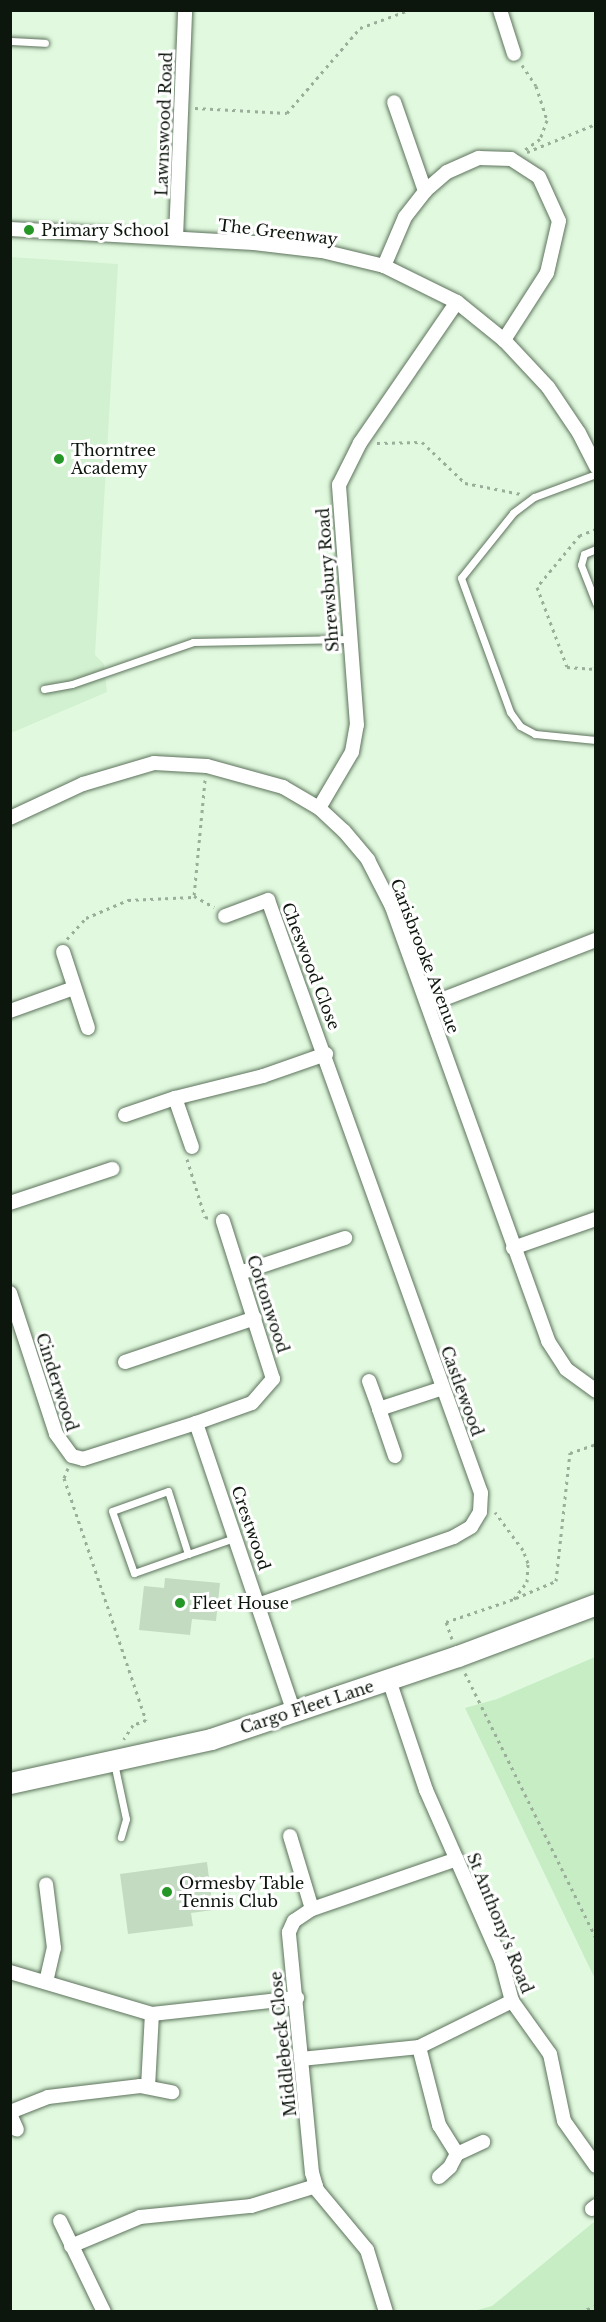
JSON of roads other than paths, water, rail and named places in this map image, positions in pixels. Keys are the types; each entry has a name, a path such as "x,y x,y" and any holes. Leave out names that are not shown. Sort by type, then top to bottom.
{"main road":[{"name":"Cargo Fleet Lane","path":"10,1783 211,1739 458,1656 596,1605"}],"street":[{"name":"Lawnswood Road","path":"176,238 186,10"},
{"path":"500,10 514,54"},
{"path":"394,102 425,192"},
{"path":"384,266 405,217 425,192 447,172 479,158 511,159 539,177 559,220 547,273 504,340"},
{"name":"The Greenway","path":"10,229 176,238 322,251 384,266 457,302 504,340 548,387 579,433 596,467"},
{"name":"Shrewsbury Road","path":"319,808 352,752 357,724 339,484 360,443 457,302"},
{"name":"Carisbrooke Avenue","path":"10,818 83,784 154,763 207,766 283,787 319,808 368,860 392,907 548,1341 566,1369 596,1390"},
{"name":"Cheswood Close","path":"225,916 268,900 326,1054"},
{"path":"428,1005 596,940"},
{"path":"63,952 87,1028"},
{"path":"10,1011 74,988"},
{"path":"125,1115 175,1098 263,1076 326,1054"},
{"name":"Castlewood","path":"260,1604 454,1537 471,1527 480,1512 482,1493 326,1054"},
{"path":"175,1098 192,1147"},
{"path":"10,1203 112,1169"},
{"path":"513,1248 596,1219"},
{"name":"Cottonwood","path":"196,1423 252,1403 273,1379 223,1221"},
{"path":"240,1273 345,1238"},
{"name":"Cinderwood","path":"10,1293 56,1434 72,1456 83,1459 196,1423"},
{"path":"125,1362 255,1318"},
{"path":"369,1381 395,1456"},
{"path":"379,1408 443,1388"},
{"name":"Crestwood","path":"196,1423 260,1604 294,1713"},
{"name":"St Anthony's Road","path":"389,1680 426,1790 501,1960 512,2001 550,2054 564,2121 596,2166"},
{"path":"290,1836 312,1908"},
{"name":"Middlebeck Close","path":"316,2186 301,2059 297,1998 287,1944 289,1932 294,1921 312,1908 457,1859"},
{"path":"46,1884 54,1948 46,1982"},
{"path":"10,1972 152,2014 297,1998"},
{"path":"301,2059 419,2047 512,2001"},
{"path":"148,2086 152,2014"},
{"path":"419,2047 439,2125 457,2154"},
{"path":"17,2130 10,2113 48,2097 148,2086 172,2092"},
{"path":"439,2177 450,2167 457,2154 483,2142"},
{"path":"71,2246 140,2217 251,2206 316,2186 367,2250 386,2312"},
{"path":"60,2221 104,2312"}],"lane":[{"path":"10,41 45,43"},
{"path":"596,474 534,497 513,513 468,565 461,578 464,592 520,726 535,734 596,740"},
{"path":"596,549 584,554 581,565 596,603"},
{"path":"44,689 72,684 193,642 349,639"},
{"path":"188,1554 168,1491 112,1511 134,1573 237,1537"},
{"path":"113,1762 126,1819 121,1837"}],"place":[{"name":"Primary School","path":"29,230"},
{"name":"Thorntree Academy","path":"59,459"},
{"name":"Fleet House","path":"180,1603"},
{"name":"Ormesby Table Tennis Club","path":"167,1892"}]}
